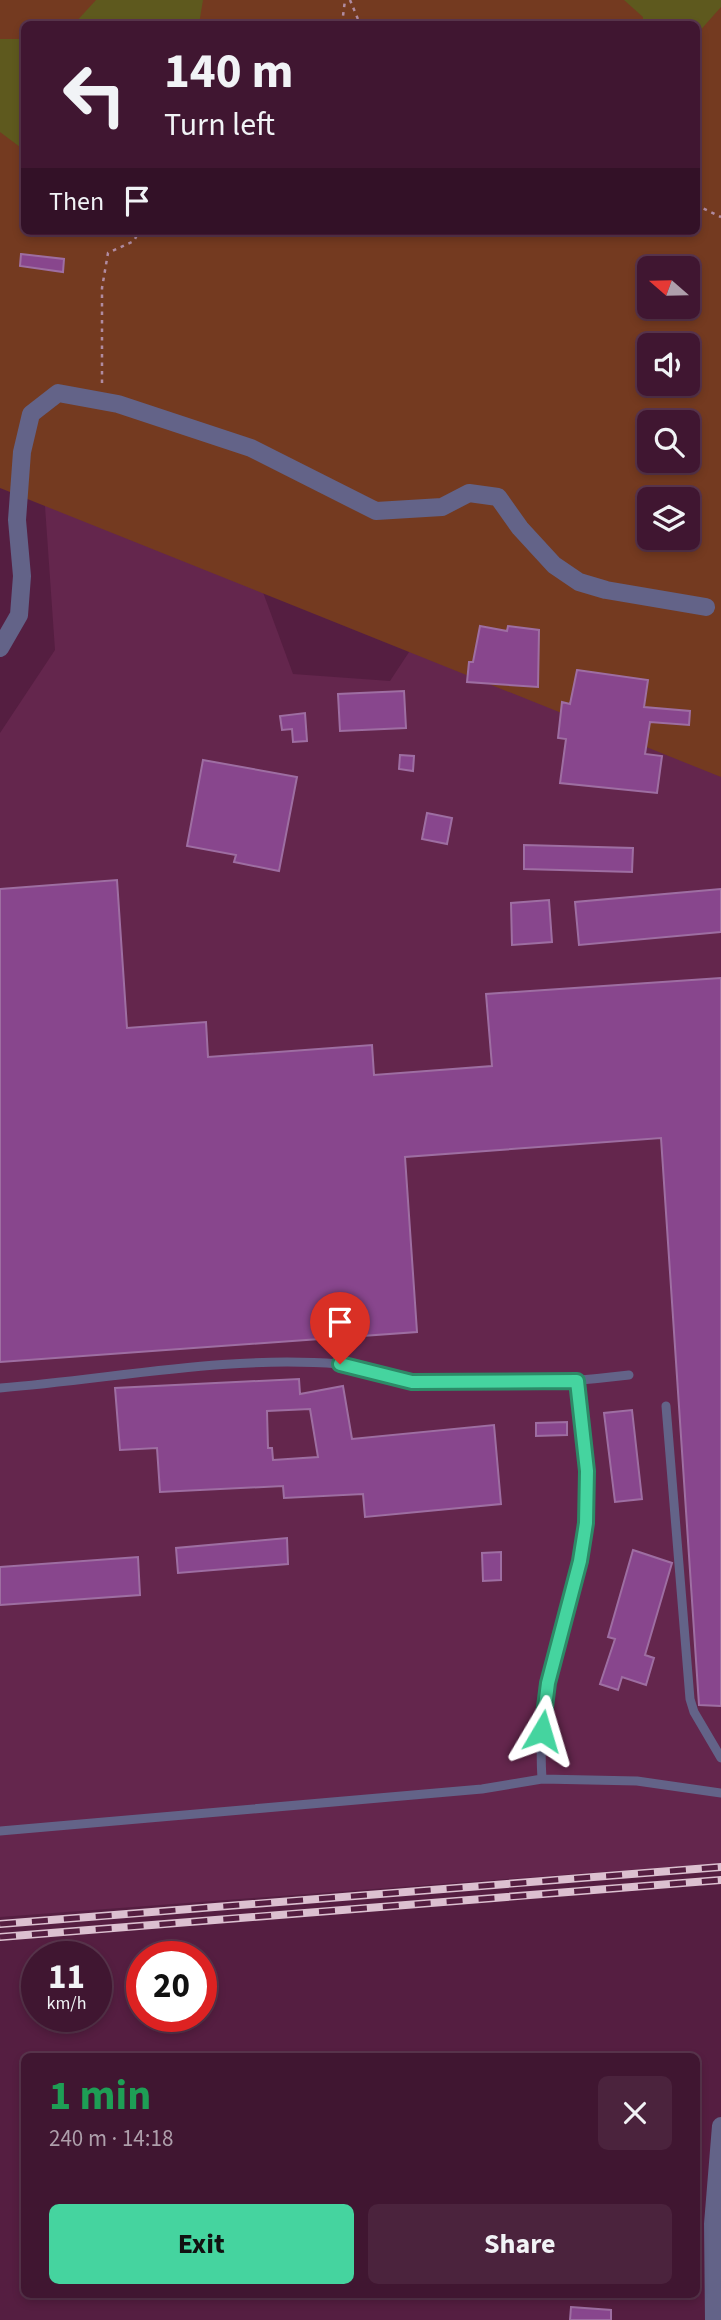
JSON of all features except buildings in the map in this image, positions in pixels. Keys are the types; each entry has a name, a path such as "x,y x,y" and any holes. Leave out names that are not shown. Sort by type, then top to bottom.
{"street":[{"path":"0,649 19,615 22,576 17,520 22,452 31,414 58,393 102,401 251,448 376,511 442,507 470,493 498,497 520,528 554,565 579,582 606,590 706,607"},
{"path":"714,2320 712,2224 721,2126"}],"lane":[{"path":"0,1388 175,1367 279,1364 340,1364 412,1382 577,1381 629,1375"},
{"path":"542,1779 540,1749 548,1683 580,1561 586,1523 587,1471 577,1381"},
{"path":"666,1406 690,1699 694,1712 721,1758"},
{"path":"0,1831 482,1788 542,1779 637,1781 721,1793"}],"path":[{"path":"342,21 345,0"},
{"path":"350,0 359,21"},
{"path":"700,207 721,217"},
{"path":"102,401 103,277 108,253 134,241 137,235"}],"shaded area":[{"path":"0,0 721,0 721,777 0,488"},
{"path":"96,0 203,0 200,21 77,21"},
{"path":"624,0 721,0 721,7 700,31 700,21 643,21 643,17"},
{"path":"0,39 21,39 21,148 0,132"},
{"path":"42,463 228,497 293,674 390,681 502,511 637,535 637,550 700,550 700,537 721,537 721,1863 0,1917 0,733 55,650"}],"railway":[{"path":"0,1924 721,1867"},
{"path":"0,1937 721,1880"}],"route":[{"path":"340,1364 377,1372 391,1379 412,1382 577,1381 587,1471 586,1523 580,1561 548,1683 542,1731"}]}
